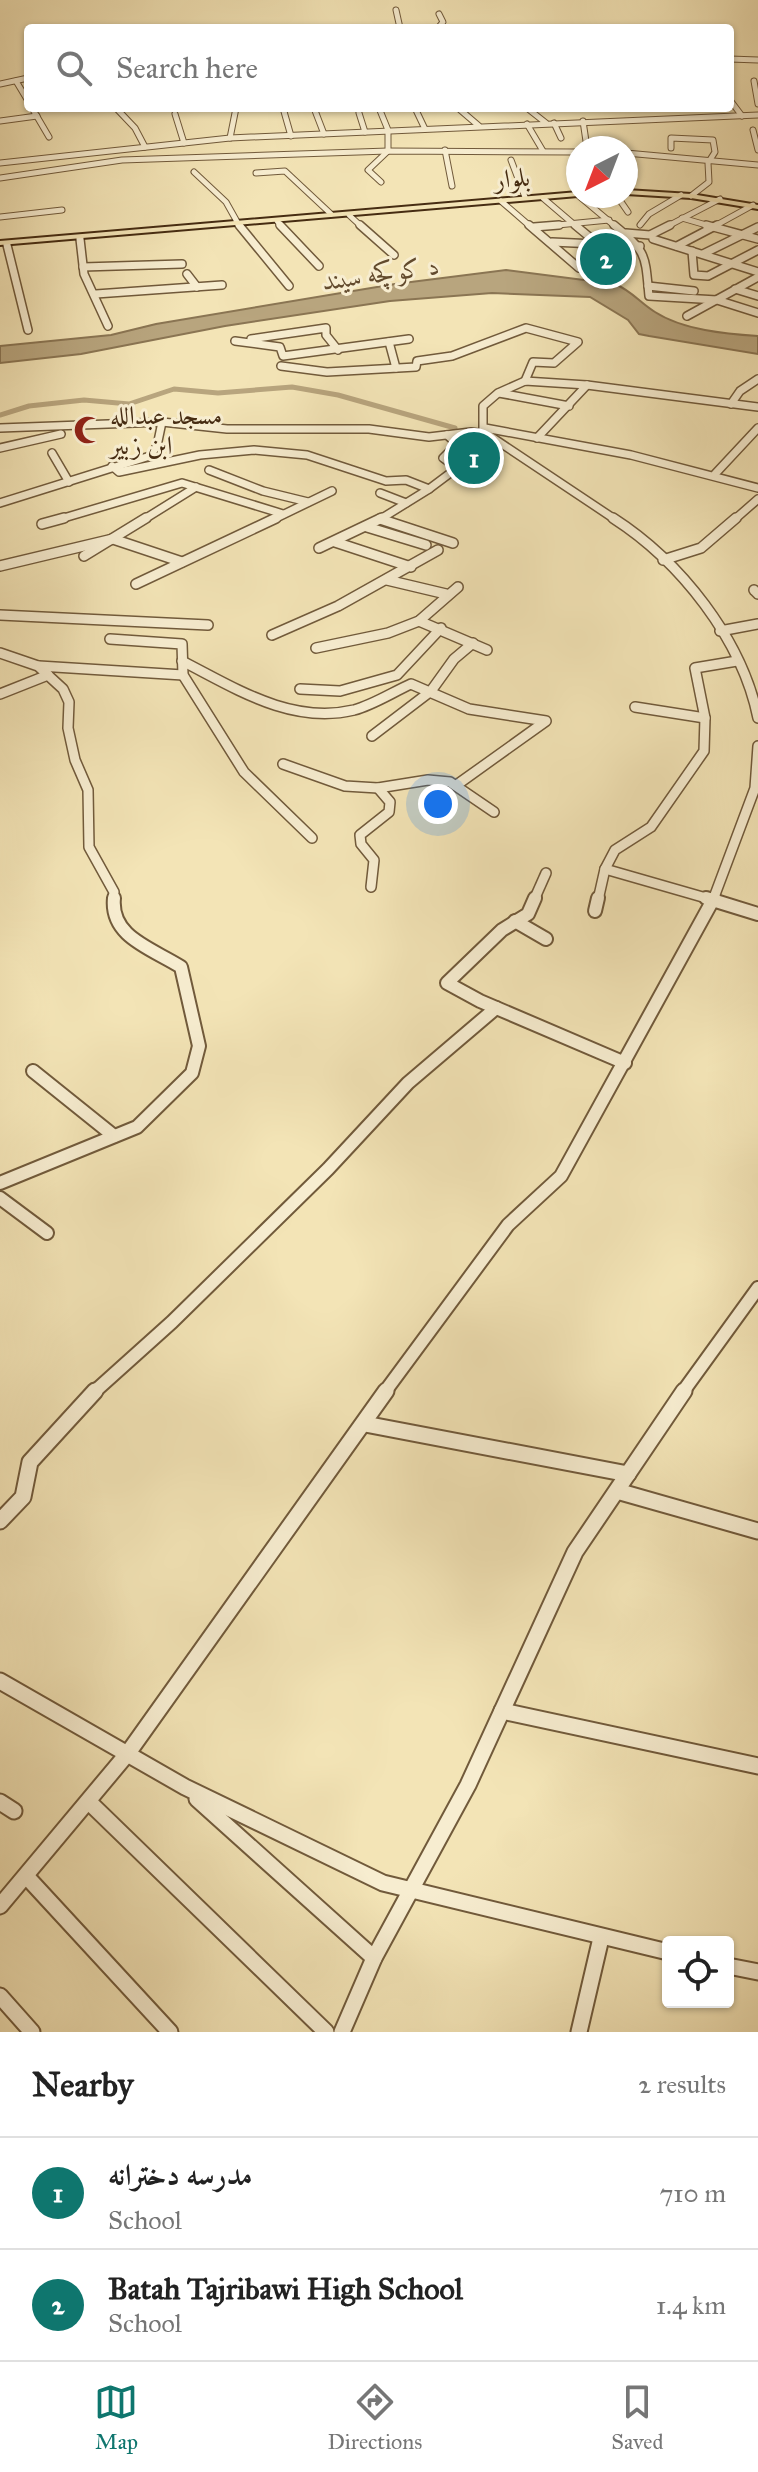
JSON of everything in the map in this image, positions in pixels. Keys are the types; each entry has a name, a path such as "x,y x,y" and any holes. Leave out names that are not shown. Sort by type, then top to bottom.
{"main road":[{"path":"638,193 686,195 756,206"},
{"name":"بلوار","path":"238,223 562,195"},
{"name":"بلوار","path":"2,245 562,195"},
{"name":"بلوار","path":"2,245 128,233"}],"street":[{"path":"396,10 399,24"},
{"path":"439,14 441,24"},
{"path":"748,60 756,49"},
{"path":"734,59 758,60"},
{"path":"0,84 24,79"},
{"path":"16,81 24,94"},
{"path":"754,81 758,104"},
{"path":"734,105 742,116"},
{"path":"34,112 49,137"},
{"path":"120,112 135,128 145,147"},
{"path":"230,138 235,112"},
{"path":"284,112 291,136"},
{"path":"316,112 324,134"},
{"path":"381,112 388,130 388,151 368,170 381,182"},
{"path":"417,112 425,129"},
{"path":"463,112 479,126"},
{"path":"533,112 550,123 561,138"},
{"path":"672,112 683,132 682,138"},
{"path":"359,113 365,132"},
{"path":"175,114 184,143"},
{"path":"0,163 230,138 758,115"},
{"path":"0,121 37,116"},
{"path":"583,121 585,136"},
{"path":"527,124 543,151"},
{"path":"753,130 758,150"},
{"path":"640,225 649,214 709,182 710,160 715,152 713,140 671,138 671,148"},
{"path":"445,150 452,186"},
{"path":"0,178 122,160 388,151 566,152"},
{"path":"638,154 758,165"},
{"path":"511,160 525,197"},
{"path":"256,173 285,171 331,214"},
{"path":"194,172 226,202 238,223 289,286"},
{"path":"543,198 598,244"},
{"path":"626,233 650,235 720,199"},
{"path":"501,201 579,268"},
{"path":"677,246 756,206"},
{"path":"594,208 640,246 645,257 649,296 717,300 758,313"},
{"path":"625,208 628,212"},
{"path":"0,217 62,210"},
{"path":"349,215 394,255"},
{"path":"682,218 758,239"},
{"path":"534,227 609,220"},
{"path":"277,221 319,266"},
{"path":"703,254 758,227"},
{"path":"80,239 83,267 108,326"},
{"path":"653,239 732,264 757,277"},
{"path":"552,242 640,246"},
{"path":"2,245 28,330"},
{"path":"692,251 694,275 708,276 758,250"},
{"path":"83,267 182,264"},
{"path":"187,274 210,294"},
{"path":"687,316 757,277"},
{"path":"0,285 15,285"},
{"path":"96,294 222,285"},
{"path":"648,286 727,294"},
{"path":"735,289 758,296"},
{"path":"338,350 326,335 326,328 235,341 280,347 283,356 338,350 409,339"},
{"path":"281,366 317,372 416,367 417,361 452,356 526,328 578,342 554,363 533,362 525,381"},
{"path":"389,342 396,368"},
{"path":"731,404 740,391 758,379"},
{"path":"483,430 483,406 498,393 525,381 587,385 758,407"},
{"path":"537,438 587,385"},
{"path":"498,393 569,406"},
{"path":"0,428 162,422 227,429 345,428 429,437 483,430 715,474 758,488"},
{"path":"0,503 153,454 162,422"},
{"path":"715,474 758,428"},
{"path":"483,430 632,530 688,585 755,690 758,718"},
{"path":"0,448 61,434"},
{"path":"447,435 457,444 443,458 474,480"},
{"path":"112,466 119,472 135,471 200,455 254,450 307,455 386,481 406,480 429,489"},
{"path":"52,453 69,482"},
{"path":"319,548 367,527 457,468"},
{"path":"209,470 263,491 308,502"},
{"path":"42,524 179,484 283,514"},
{"path":"84,556 196,487"},
{"path":"136,584 332,491"},
{"path":"380,493 406,503"},
{"path":"663,560 701,548 758,499"},
{"path":"380,519 453,543"},
{"path":"367,527 426,545"},
{"path":"0,566 113,539 182,562"},
{"path":"335,542 411,567"},
{"path":"272,635 387,580 438,550"},
{"path":"387,580 446,594"},
{"path":"316,648 388,633 419,621 446,594 458,587"},
{"path":"0,615 31,619 208,625"},
{"path":"419,621 487,650"},
{"path":"720,631 758,624"},
{"path":"300,689 340,691 397,675 441,628"},
{"path":"110,639 182,644 183,675 244,772 312,838"},
{"path":"372,736 431,691 454,659 473,643"},
{"path":"0,653 38,666 183,675"},
{"path":"182,661 269,705 297,711 353,710 411,684 469,709 546,721 458,784"},
{"path":"595,911 605,869 615,850 651,827 666,801 695,768 704,751 705,718 695,668 737,661"},
{"path":"0,1183 150,1118 192,1073 199,1046 181,967 170,958 134,942 118,928 112,915 114,892 89,847 88,790 75,760 68,728 69,702 63,689 38,666"},
{"path":"0,694 48,675"},
{"path":"635,707 705,718"},
{"path":"0,1906 128,1753 365,1424 473,1268 508,1225 561,1176 713,900 755,788 758,746"},
{"path":"283,764 345,786 378,788 428,780 458,784 494,812"},
{"path":"371,887 374,860 361,844 360,835 389,812 390,802 378,788"},
{"path":"605,869 651,880 758,914"},
{"path":"546,873 528,914 515,921 448,979 451,987 625,1063"},
{"path":"515,921 546,939"},
{"path":"0,1521 23,1497 30,1462 93,1393 172,1322 328,1169 408,1083 496,1008"},
{"path":"33,1071 114,1136"},
{"path":"0,1198 47,1233"},
{"path":"342,2032 374,1958 409,1889 432,1855 502,1711 575,1552 706,1358 758,1288"},
{"path":"365,1424 628,1474"},
{"path":"617,1491 758,1531"},
{"path":"0,1681 185,1787 383,1883 662,1951"},
{"path":"502,1711 758,1766"},
{"path":"185,1787 374,1958"},
{"path":"0,1802 14,1811"},
{"path":"89,1802 326,2032"},
{"path":"27,1877 170,2032"},
{"path":"579,2032 601,1938"},
{"path":"734,1967 758,1972"},
{"path":"0,1996 32,2032"}],"shaded area":[{"path":"506,270 615,284 655,312 678,323 758,336 758,354 639,334 628,320 590,297 492,293 390,301 225,326 81,354 0,363 0,346 111,335 156,324 395,284"}],"waterway":[{"path":"0,415 29,406 84,400 129,404 174,389 218,393 292,387 338,395 455,428"}],"place":[{"name":"Batah Tajribawi High School","path":"606,259"},
{"name":"مسجد عبدالله ابن زبیر","path":"88,430"},
{"name":"مدرسه دخترانه","path":"474,458"}],"water label":[{"name":"د کوکچه سیند","path":"381,273"}]}
